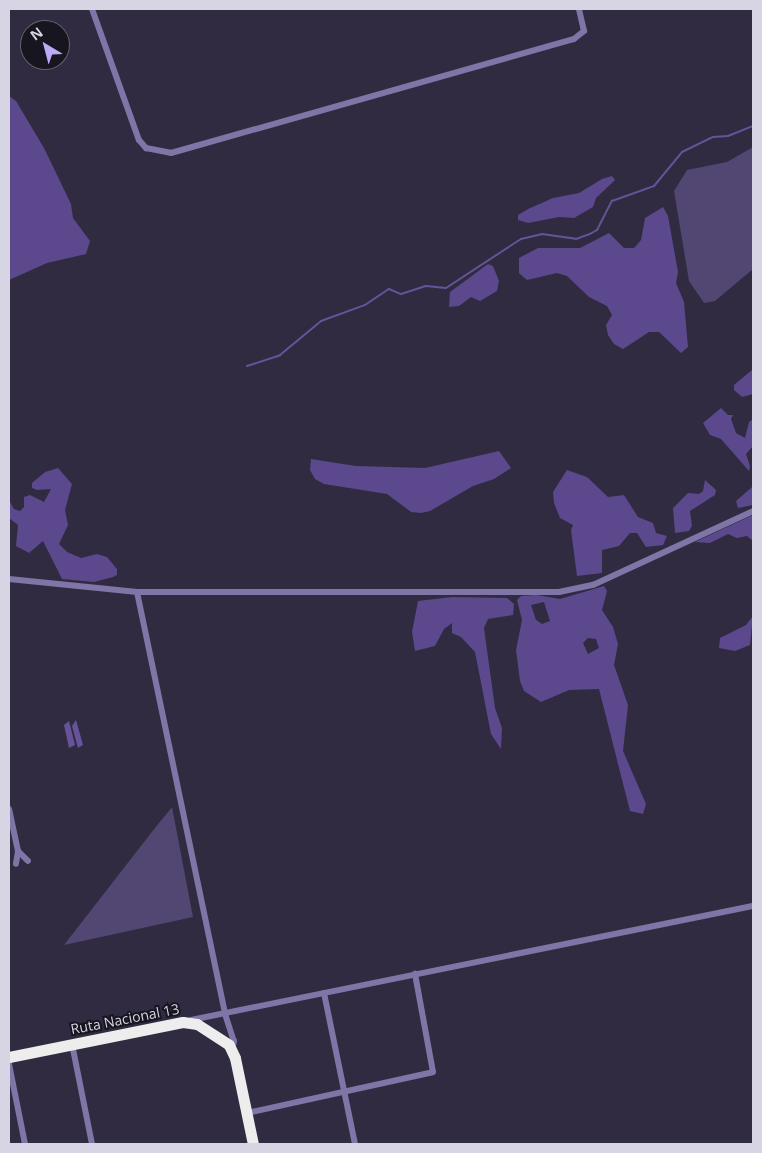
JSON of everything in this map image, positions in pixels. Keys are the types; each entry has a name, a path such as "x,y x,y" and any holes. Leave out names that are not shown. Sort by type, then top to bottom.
{"highway":[{"name":"Ruta Nacional 13","path":"9,1057 183,1022 209,1030 229,1045 232,1052"},
{"path":"232,1052 254,1144"}],"street":[{"path":"92,9 140,140 146,148 171,153 574,39 584,31 579,9"},
{"path":"9,579 137,592 559,592 592,585 753,511"},
{"path":"137,592 225,1014 234,1041 232,1052"},
{"path":"9,809 18,852 16,864"},
{"path":"18,852 28,861"},
{"path":"183,1022 753,906"},
{"path":"247,1113 344,1090 433,1072 415,974"},
{"path":"324,993 355,1144"},
{"path":"72,1044 92,1144"},
{"path":"9,1064 25,1144"}],"shaded area":[{"path":"9,96 16,101 44,148 71,204 73,218 90,241 86,254 47,263 9,280"},
{"path":"753,147 753,269 715,301 704,303 689,281 674,191 687,170 727,162"},
{"path":"612,176 615,180 596,198 593,207 574,218 559,217 528,223 518,220 518,215 528,209 553,198 579,193 602,179"},
{"path":"663,207 668,216 678,272 676,283 684,302 688,347 681,353 659,332 649,332 623,349 614,344 608,335 606,325 612,315 607,306 589,297 567,276 557,273 527,280 519,273 519,258 538,248 580,248 609,233 624,248 634,248 641,240 645,218"},
{"path":"488,264 493,266 499,281 497,291 480,301 471,297 459,306 449,307 450,292"},
{"path":"753,369 753,394 742,397 734,390 734,385"},
{"path":"721,408 728,415 733,415 731,419 736,433 745,438 749,422 753,419 753,446 746,454 750,466 749,471 721,439 710,435 703,423"},
{"path":"499,451 511,468 494,479 473,486 430,511 421,513 411,512 387,494 324,484 315,479 310,470 311,459 356,466 425,468"},
{"path":"58,468 72,484 65,510 68,525 59,544 67,552 81,558 97,554 107,557 117,569 117,575 94,582 62,579 43,541 29,553 16,546 18,525 9,518 9,500 14,509 20,511 24,507 24,497 30,495 44,502 51,489 37,490 32,488 32,483 45,472"},
{"path":"567,470 587,477 608,497 624,495 638,517 653,523 656,533 667,536 663,545 646,547 637,533 630,533 619,546 602,550 602,573 577,576 571,530 573,525 560,518 554,503 553,492"},
{"path":"753,474 753,505 738,508 736,501 752,487"},
{"path":"705,480 716,490 715,495 690,511 692,526 689,531 675,533 673,508 688,493 699,494 703,491"},
{"path":"753,515 753,541 747,536 737,538 728,534 710,543 695,542"},
{"path":"604,586 607,591 602,610 613,627 618,644 614,665 628,705 623,751 646,804 643,814 630,811 599,689 569,690 541,702 524,691 520,681 516,650 522,620 517,600 521,596 536,595 560,599","holes":["544,602 550,621 542,624 536,620 531,605","588,638 596,639 599,648 588,654 583,643"]},
{"path":"452,597 507,598 514,604 513,615 488,619 484,628 495,708 502,728 501,749 491,734 475,652 461,637 452,633 452,623 444,629 435,646 415,651 412,632 418,601"},
{"path":"753,616 750,645 735,651 719,648 720,638 746,625"},
{"path":"76,720 83,745 78,748 72,726"},
{"path":"69,721 75,745 69,748 64,725"},
{"path":"172,807 193,917 64,945 151,833"}],"waterway":[{"path":"247,366 280,355 321,321 365,305 389,289 401,294 426,286 446,288 521,239 542,234 576,239 590,234 597,230 612,201 654,186 682,152 713,137 728,136 753,126"}]}
